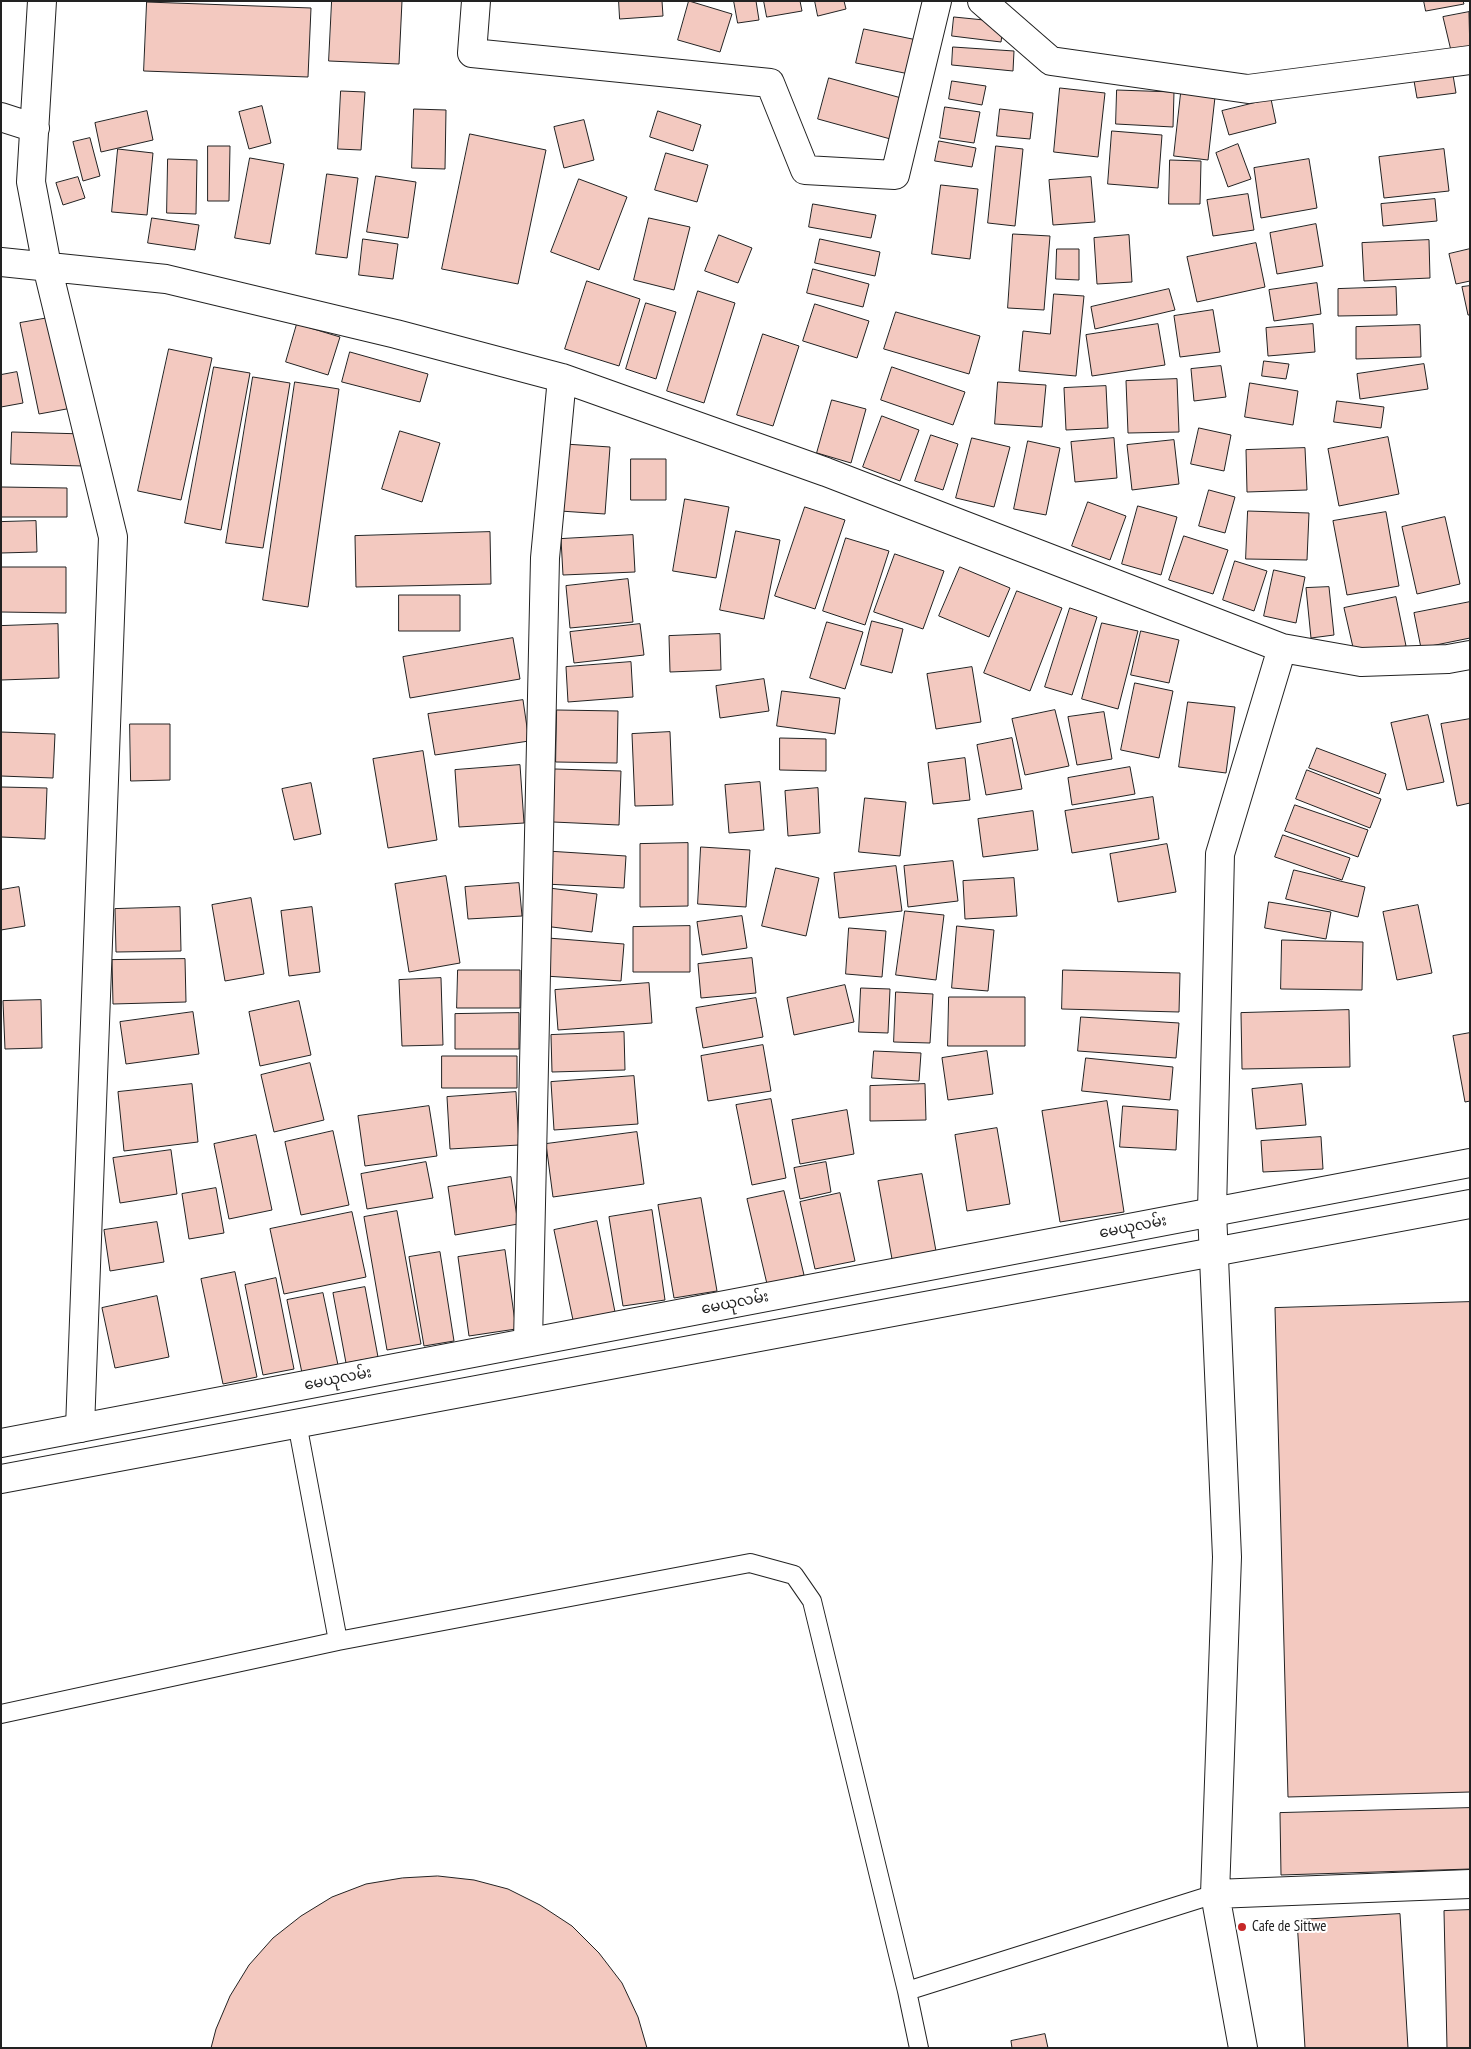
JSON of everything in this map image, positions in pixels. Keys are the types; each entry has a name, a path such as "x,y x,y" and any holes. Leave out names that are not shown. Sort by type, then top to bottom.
{"street":[{"path":"42,1 31,182 47,266 113,537 80,1428"},
{"path":"476,1 472,53 770,83 804,170 895,175 937,1"},
{"path":"982,1 1051,61 1248,88 1470,60"},
{"path":"1,117 34,128"},
{"path":"1,262 166,279 396,334 562,378 826,472 1282,648 1361,662 1448,660 1470,655"},
{"path":"528,1342 544,558 562,378"},
{"path":"1243,2048 1216,1894 1227,1557 1212,1212 1220,854 1282,648"},
{"name":"မေယုလမ်း","path":"1,1443 1470,1163"},
{"path":"1,1479 1470,1204"},
{"path":"1216,1894 1470,1884"}],"lane":[{"path":"297,1424 338,1641"},
{"path":"1,1714 338,1641 750,1563 794,1575 812,1601 907,1991 918,2048"},
{"path":"907,1991 1216,1894"}],"building":[{"path":"332,1 402,1 399,64 329,61"},
{"path":"619,1 662,1 663,16 620,19"},
{"path":"689,1 732,14 720,52 678,40"},
{"path":"734,1 756,1 759,20 738,23"},
{"path":"764,1 800,1 802,11 767,17"},
{"path":"815,1 844,1 846,9 818,16"},
{"path":"1424,1 1463,1 1464,4 1426,11"},
{"path":"147,2 311,8 308,77 144,71"},
{"path":"1469,12 1470,56 1453,59 1443,17"},
{"path":"954,17 1004,22 1001,42 952,36"},
{"path":"864,29 917,40 909,74 856,63"},
{"path":"953,47 1014,51 1013,71 952,65"},
{"path":"1452,69 1456,93 1417,98 1413,75"},
{"path":"829,78 905,99 894,140 818,119"},
{"path":"952,81 986,86 982,105 949,99"},
{"path":"1060,88 1105,93 1098,157 1054,152"},
{"path":"1117,90 1174,92 1173,127 1116,124"},
{"path":"341,91 365,92 361,150 338,149"},
{"path":"1181,93 1215,97 1208,160 1174,156"},
{"path":"1271,99 1276,123 1229,135 1222,111"},
{"path":"262,106 271,143 249,149 239,112"},
{"path":"945,107 980,112 974,143 940,138"},
{"path":"414,109 446,110 445,169 412,168"},
{"path":"1000,109 1033,113 1030,139 997,136"},
{"path":"147,111 153,140 101,152 95,123"},
{"path":"658,111 701,125 693,151 650,137"},
{"path":"584,120 594,160 564,168 554,127"},
{"path":"1112,131 1162,135 1158,188 1108,184"},
{"path":"470,134 546,150 518,284 442,269"},
{"path":"90,138 100,176 83,181 73,142"},
{"path":"939,141 976,148 972,167 935,161"},
{"path":"1238,144 1251,179 1228,187 1216,153"},
{"path":"208,146 230,146 229,201 208,201"},
{"path":"996,146 1023,149 1015,226 988,223"},
{"path":"118,149 153,153 147,215 112,212"},
{"path":"1444,149 1449,191 1384,198 1379,157"},
{"path":"666,153 708,165 697,202 655,190"},
{"path":"250,158 284,164 270,244 235,238"},
{"path":"168,159 197,160 196,214 167,213"},
{"path":"1309,159 1317,208 1261,218 1254,168"},
{"path":"1170,160 1201,161 1200,204 1169,204"},
{"path":"327,174 358,178 347,258 316,254"},
{"path":"376,176 416,182 408,238 367,232"},
{"path":"78,177 85,198 63,205 56,183"},
{"path":"1091,177 1095,222 1053,225 1049,180"},
{"path":"579,179 627,197 599,270 551,252"},
{"path":"941,185 978,189 970,259 932,254"},
{"path":"1248,194 1254,230 1213,236 1207,200"},
{"path":"1435,199 1437,221 1383,226 1381,204"},
{"path":"813,204 876,215 871,238 809,227"},
{"path":"152,218 199,225 195,250 148,243"},
{"path":"649,218 690,227 674,290 634,280"},
{"path":"1316,224 1323,266 1277,274 1270,233"},
{"path":"1013,234 1050,236 1044,310 1008,308"},
{"path":"719,235 752,248 738,283 705,271"},
{"path":"1129,235 1132,282 1097,284 1094,238"},
{"path":"363,239 398,244 393,279 359,275"},
{"path":"820,239 880,252 875,276 815,263"},
{"path":"1429,240 1430,278 1364,281 1362,243"},
{"path":"1256,243 1265,287 1197,302 1187,257"},
{"path":"1057,249 1079,249 1079,280 1056,279"},
{"path":"1470,249 1470,281 1456,284 1449,254"},
{"path":"813,269 869,284 863,307 807,293"},
{"path":"587,281 640,299 619,366 565,349"},
{"path":"1317,283 1321,314 1274,321 1269,290"},
{"path":"1470,286 1470,315 1468,315 1462,287"},
{"path":"1396,287 1397,315 1338,316 1338,289"},
{"path":"1169,289 1175,310 1095,329 1091,307"},
{"path":"698,291 735,303 704,403 667,391"},
{"path":"1054,294 1084,296 1076,376 1019,371 1023,331 1050,334"},
{"path":"646,303 676,312 656,379 626,369"},
{"path":"815,304 869,321 857,358 803,341"},
{"path":"1213,310 1220,352 1180,357 1174,316"},
{"path":"896,312 980,336 969,374 884,349"},
{"path":"54,317 72,408 39,414 20,323"},
{"path":"297,324 340,337 328,375 286,362"},
{"path":"1158,324 1165,365 1092,376 1086,335"},
{"path":"1313,324 1315,352 1268,356 1266,328"},
{"path":"1420,325 1421,357 1356,359 1356,327"},
{"path":"763,334 799,346 773,426 737,415"},
{"path":"169,349 212,358 181,500 138,491"},
{"path":"350,352 428,374 420,402 342,382"},
{"path":"1264,361 1289,364 1286,379 1262,376"},
{"path":"1424,364 1428,389 1360,399 1357,374"},
{"path":"1221,366 1226,397 1194,401 1191,369"},
{"path":"214,367 250,373 221,530 185,523"},
{"path":"892,367 965,392 953,425 881,400"},
{"path":"17,372 23,403 1,407 1,375"},
{"path":"253,377 290,383 263,548 226,543"},
{"path":"1177,379 1179,432 1128,433 1126,381"},
{"path":"295,382 339,389 308,607 263,600"},
{"path":"998,382 1046,385 1042,427 995,424"},
{"path":"1250,383 1298,391 1293,425 1245,417"},
{"path":"1106,386 1108,428 1066,430 1064,388"},
{"path":"832,400 866,409 851,463 817,453"},
{"path":"1337,401 1384,407 1381,428 1334,422"},
{"path":"882,416 919,430 900,481 863,467"},
{"path":"1199,428 1231,435 1224,471 1191,464"},
{"path":"400,431 440,443 422,502 382,489"},
{"path":"12,432 85,434 84,466 11,464"},
{"path":"931,435 958,444 943,490 915,481"},
{"path":"1388,437 1399,494 1339,506 1328,449"},
{"path":"972,438 1010,447 994,507 956,498"},
{"path":"1114,438 1117,478 1075,482 1071,442"},
{"path":"1174,440 1179,484 1132,490 1127,445"},
{"path":"1028,441 1060,448 1046,515 1014,509"},
{"path":"565,444 610,447 605,514 560,511"},
{"path":"1305,448 1307,490 1247,492 1246,450"},
{"path":"631,459 666,459 666,500 631,500"},
{"path":"1,487 67,488 67,517 1,517"},
{"path":"1209,490 1235,497 1225,533 1199,526"},
{"path":"685,499 729,507 716,578 673,571"},
{"path":"1088,502 1126,516 1110,560 1072,546"},
{"path":"1138,506 1177,517 1161,575 1122,564"},
{"path":"805,507 845,520 815,609 775,596"},
{"path":"1248,511 1309,513 1307,560 1246,559"},
{"path":"1386,512 1399,586 1347,595 1333,521"},
{"path":"1445,517 1460,584 1417,594 1402,527"},
{"path":"36,521 37,552 1,553 1,522"},
{"path":"736,531 780,540 764,619 720,610"},
{"path":"490,532 491,584 356,587 355,536"},
{"path":"633,535 635,572 563,575 561,539"},
{"path":"1184,536 1228,550 1213,594 1169,580"},
{"path":"846,538 889,551 865,625 823,611"},
{"path":"895,554 944,571 923,629 874,612"},
{"path":"1235,561 1267,571 1254,611 1223,600"},
{"path":"1,567 66,567 66,613 1,612"},
{"path":"960,567 1010,588 989,637 939,616"},
{"path":"1274,570 1305,577 1296,623 1264,616"},
{"path":"628,579 633,622 570,628 566,586"},
{"path":"1329,587 1334,635 1311,638 1306,588"},
{"path":"1017,591 1062,608 1030,691 984,673"},
{"path":"399,595 460,595 460,631 399,631"},
{"path":"1396,597 1406,646 1355,656 1344,608"},
{"path":"1470,602 1470,638 1421,648 1414,613"},
{"path":"1070,608 1097,617 1072,695 1045,687"},
{"path":"872,621 903,629 892,673 861,665"},
{"path":"827,622 863,632 845,689 810,678"},
{"path":"1102,623 1138,631 1118,709 1082,699"},
{"path":"58,624 59,678 1,680 1,626"},
{"path":"640,624 644,655 574,663 570,632"},
{"path":"1141,631 1179,640 1169,683 1131,675"},
{"path":"720,634 721,670 670,672 669,636"},
{"path":"513,638 520,679 410,698 403,657"},
{"path":"631,662 633,697 568,702 566,667"},
{"path":"972,667 981,722 936,729 927,674"},
{"path":"764,679 769,711 720,718 716,686"},
{"path":"1135,683 1173,691 1159,758 1121,750"},
{"path":"782,691 840,698 835,734 777,726"},
{"path":"523,700 529,741 435,755 428,714"},
{"path":"1188,702 1235,707 1226,773 1179,767"},
{"path":"557,710 618,711 617,763 556,762"},
{"path":"1055,710 1069,766 1025,775 1012,719"},
{"path":"1104,712 1112,759 1077,765 1068,717"},
{"path":"1428,715 1444,782 1407,790 1391,723"},
{"path":"1470,719 1470,803 1457,806 1441,724"},
{"path":"130,724 170,724 170,780 131,781"},
{"path":"1,732 55,734 53,778 1,776"},
{"path":"670,732 673,805 635,806 632,734"},
{"path":"780,738 826,739 826,771 780,770"},
{"path":"1012,738 1022,789 986,795 977,745"},
{"path":"1317,748 1386,774 1379,794 1309,768"},
{"path":"423,751 437,840 388,848 373,759"},
{"path":"965,758 970,800 933,804 928,763"},
{"path":"520,765 524,823 459,827 455,770"},
{"path":"1130,767 1135,794 1072,805 1068,778"},
{"path":"555,769 621,771 619,825 553,822"},
{"path":"1307,770 1381,799 1370,828 1296,799"},
{"path":"760,782 764,830 729,833 725,785"},
{"path":"311,783 321,834 294,840 282,789"},
{"path":"1,787 47,788 45,839 1,837"},
{"path":"818,788 820,833 788,836 785,791"},
{"path":"1153,797 1159,839 1072,853 1065,811"},
{"path":"865,798 906,802 900,856 859,852"},
{"path":"1295,805 1368,830 1358,857 1285,831"},
{"path":"1033,811 1038,850 983,857 978,819"},
{"path":"1283,835 1350,858 1342,880 1275,857"},
{"path":"688,843 688,906 640,907 640,844"},
{"path":"1167,844 1176,892 1118,902 1110,854"},
{"path":"701,847 750,850 746,907 698,904"},
{"path":"547,851 626,856 624,888 545,884"},
{"path":"953,861 958,901 908,907 904,866"},
{"path":"896,866 902,911 839,918 834,873"},
{"path":"776,868 819,878 806,936 762,926"},
{"path":"1294,870 1365,887 1358,917 1286,899"},
{"path":"446,876 460,963 409,972 395,884"},
{"path":"1014,878 1017,916 965,919 963,881"},
{"path":"519,883 522,916 468,919 465,887"},
{"path":"19,887 25,926 1,930 1,890"},
{"path":"549,888 597,894 592,932 544,926"},
{"path":"251,898 264,974 225,981 212,905"},
{"path":"1269,902 1331,912 1326,939 1265,928"},
{"path":"1418,905 1432,973 1397,980 1383,912"},
{"path":"180,907 181,951 116,952 115,909"},
{"path":"312,907 320,972 289,976 281,911"},
{"path":"905,911 944,915 936,980 896,975"},
{"path":"742,916 747,948 702,955 697,922"},
{"path":"690,926 690,972 633,972 633,927"},
{"path":"957,926 994,930 988,991 952,988"},
{"path":"849,928 886,931 882,977 846,974"},
{"path":"548,938 624,944 621,981 545,976"},
{"path":"1282,940 1363,942 1362,990 1281,989"},
{"path":"752,958 756,993 701,998 698,964"},
{"path":"185,959 186,1002 113,1004 112,960"},
{"path":"458,970 520,970 520,1008 457,1008"},
{"path":"1063,970 1180,973 1179,1012 1062,1009"},
{"path":"441,978 443,1045 402,1046 399,980"},
{"path":"649,983 652,1023 558,1030 555,990"},
{"path":"845,985 854,1022 794,1035 787,998"},
{"path":"861,988 890,989 888,1033 859,1032"},
{"path":"896,992 933,994 930,1043 894,1042"},
{"path":"949,997 1025,997 1025,1046 948,1046"},
{"path":"756,998 763,1037 703,1048 696,1008"},
{"path":"41,1000 42,1048 5,1049 3,1001"},
{"path":"299,1001 311,1055 260,1066 249,1012"},
{"path":"1349,1010 1350,1067 1242,1069 1241,1013"},
{"path":"193,1012 199,1054 126,1064 120,1022"},
{"path":"519,1013 519,1049 455,1049 455,1014"},
{"path":"1081,1017 1179,1023 1176,1058 1078,1051"},
{"path":"624,1032 625,1070 552,1072 551,1035"},
{"path":"1470,1033 1470,1101 1465,1102 1453,1036"},
{"path":"763,1045 771,1091 708,1101 701,1056"},
{"path":"874,1051 921,1053 919,1081 872,1078"},
{"path":"987,1051 993,1094 948,1100 942,1058"},
{"path":"442,1056 517,1056 517,1088 442,1088"},
{"path":"1086,1058 1173,1067 1170,1100 1082,1091"},
{"path":"310,1063 324,1120 274,1132 261,1075"},
{"path":"634,1076 638,1124 554,1130 551,1082"},
{"path":"192,1084 198,1142 124,1151 118,1092"},
{"path":"925,1084 926,1120 870,1121 870,1086"},
{"path":"1302,1084 1306,1125 1256,1129 1252,1089"},
{"path":"516,1092 519,1145 450,1149 447,1097"},
{"path":"771,1099 786,1178 752,1185 736,1105"},
{"path":"1107,1101 1124,1212 1060,1222 1042,1111"},
{"path":"429,1106 437,1156 365,1166 358,1116"},
{"path":"1123,1106 1178,1110 1176,1150 1120,1147"},
{"path":"847,1110 854,1154 800,1164 792,1120"},
{"path":"997,1128 1010,1204 967,1211 955,1135"},
{"path":"333,1131 349,1205 301,1215 285,1142"},
{"path":"637,1132 644,1184 553,1197 546,1144"},
{"path":"256,1135 272,1210 229,1219 214,1144"},
{"path":"1321,1137 1323,1169 1263,1172 1261,1141"},
{"path":"171,1150 177,1194 120,1203 113,1158"},
{"path":"426,1162 433,1198 367,1209 361,1174"},
{"path":"826,1162 831,1192 800,1199 794,1168"},
{"path":"922,1174 936,1251 892,1259 878,1181"},
{"path":"511,1177 518,1224 455,1235 448,1187"},
{"path":"216,1188 224,1233 189,1239 182,1194"},
{"path":"784,1191 804,1275 767,1284 747,1199"},
{"path":"840,1193 855,1261 815,1269 800,1202"},
{"path":"701,1198 717,1291 674,1298 658,1205"},
{"path":"652,1210 665,1300 623,1306 609,1217"},
{"path":"397,1211 421,1344 387,1350 364,1217"},
{"path":"352,1212 366,1277 284,1294 270,1229"},
{"path":"597,1221 615,1312 573,1320 554,1230"},
{"path":"157,1222 164,1262 110,1271 104,1230"},
{"path":"505,1250 516,1329 469,1336 458,1257"},
{"path":"440,1252 454,1341 424,1346 409,1257"},
{"path":"235,1272 257,1377 223,1384 201,1279"},
{"path":"276,1278 294,1369 263,1375 245,1285"},
{"path":"365,1287 378,1357 346,1363 333,1293"},
{"path":"323,1293 338,1365 302,1373 287,1300"},
{"path":"157,1296 169,1357 115,1368 102,1308"},
{"path":"1470,1302 1470,1792 1288,1797 1275,1308"},
{"path":"1470,1808 1470,1869 1281,1875 1280,1813"},
{"path":"438,1876 474,1880 508,1889 540,1905 572,1926 599,1953 622,1983 638,2017 647,2048 211,2048 216,2029 230,1996 249,1965 273,1938 301,1916 332,1897 366,1884 402,1878"},
{"path":"1470,1910 1470,2048 1447,2048 1444,1911"},
{"path":"1400,1914 1408,2048 1305,2048 1297,1920"},
{"path":"1045,2034 1048,2048 1012,2048 1011,2041"}],"place":[{"name":"Cafe de Sittwe","path":"1242,1927"}]}
